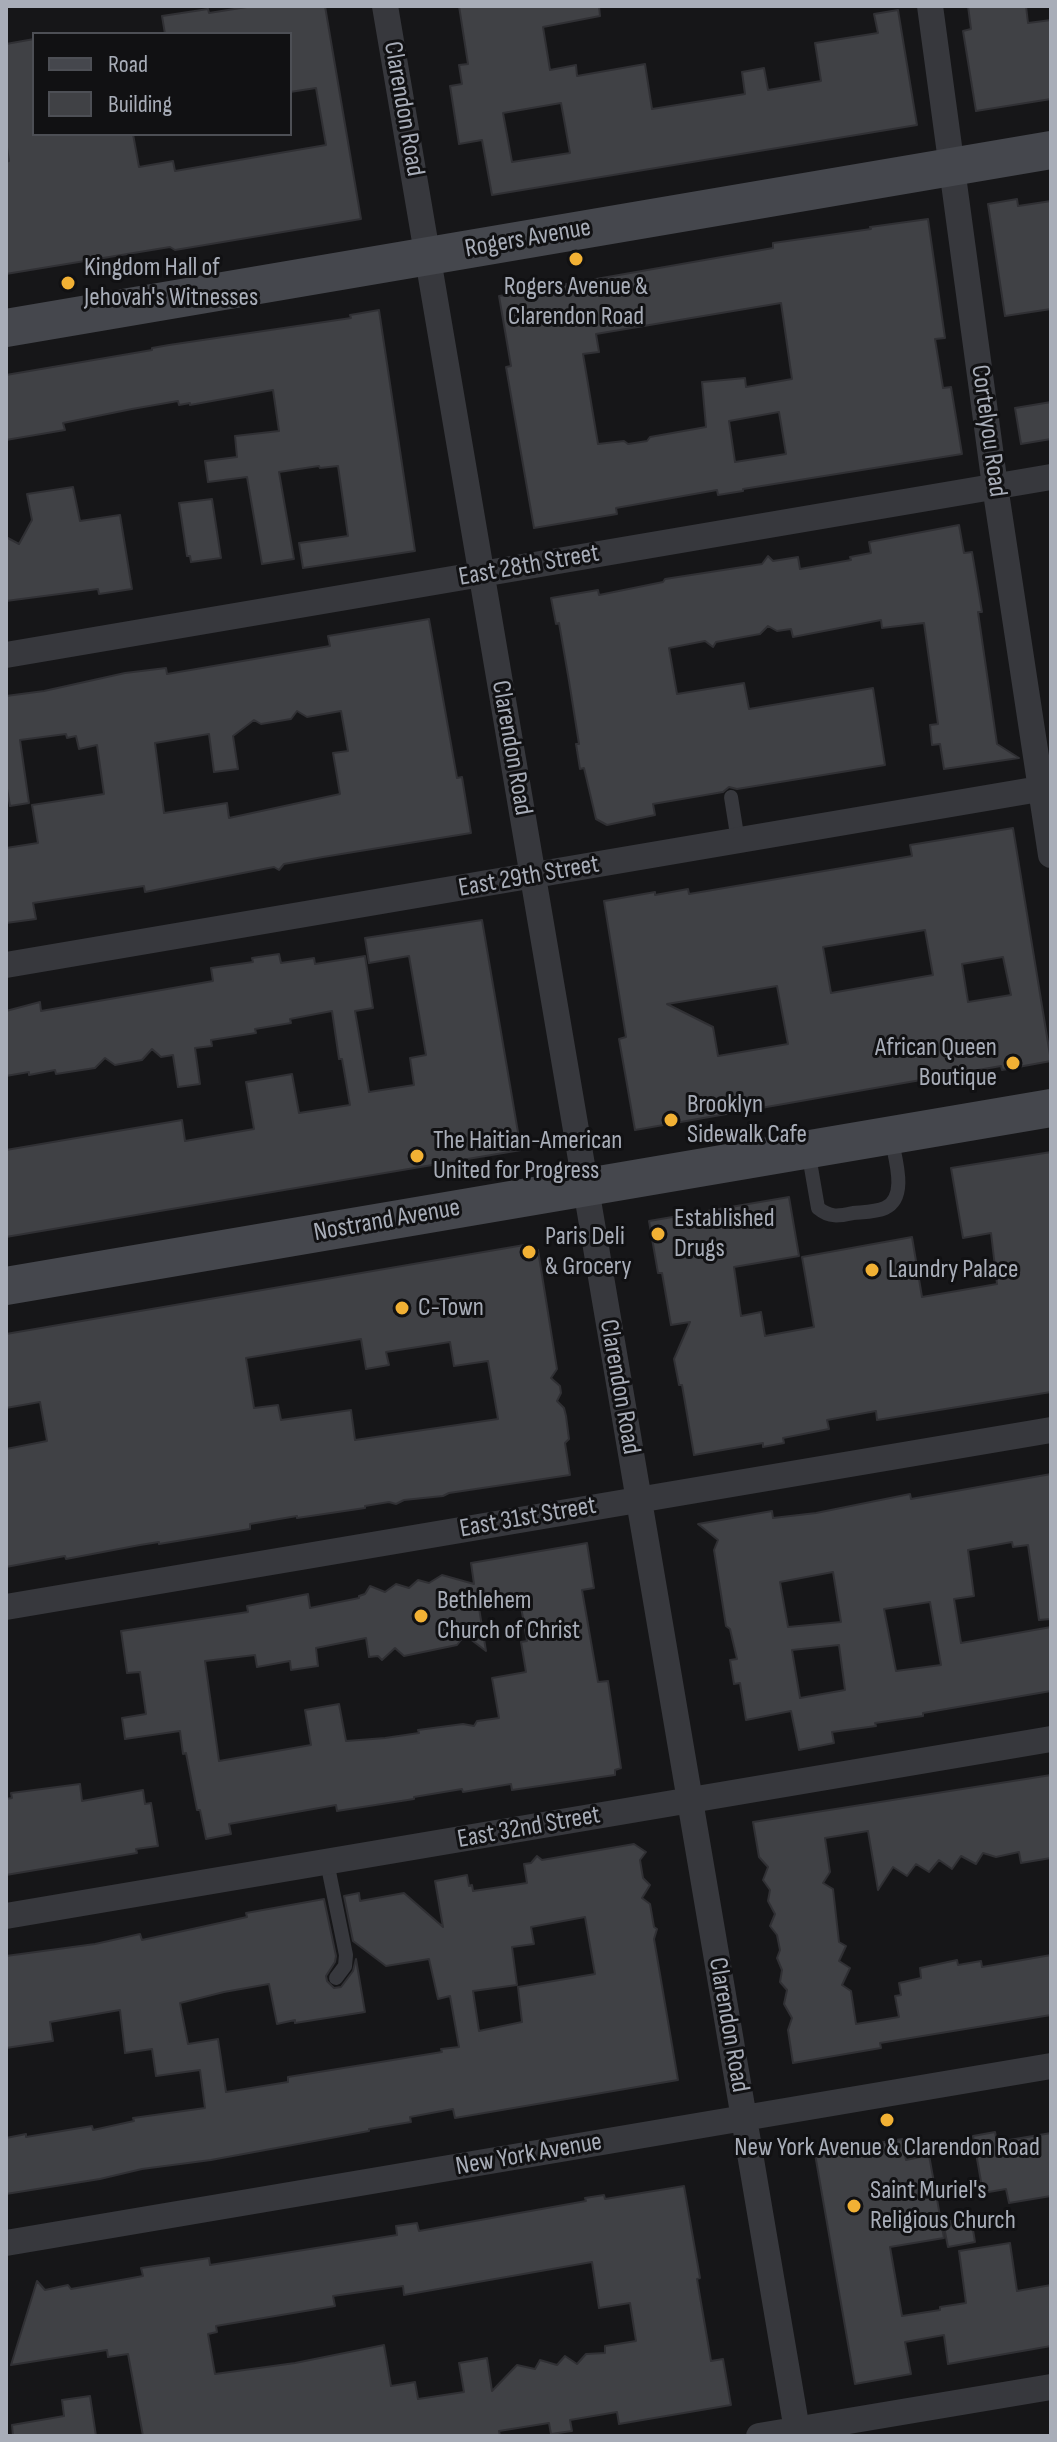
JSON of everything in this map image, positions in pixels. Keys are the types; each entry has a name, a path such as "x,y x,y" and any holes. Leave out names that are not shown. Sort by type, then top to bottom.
{"main road":[{"name":"Rogers Avenue","path":"6,328 1051,150"},
{"name":"Nostrand Avenue","path":"6,1286 1051,1108"}],"street":[{"name":"Clarendon Road","path":"385,6 798,2433"},
{"name":"Cortelyou Road","path":"930,6 995,486 1046,787 1051,855"},
{"name":"East 28th Street","path":"6,655 1051,477"},
{"name":"East 29th Street","path":"6,965 1046,787"},
{"name":"East 31st Street","path":"6,1607 1051,1430"},
{"name":"East 32nd Street","path":"6,1916 1051,1739"},
{"name":"New York Avenue","path":"6,2243 1051,2066"},
{"path":"759,2436 798,2433 1051,2387"}],"lane":[{"path":"731,797 738,841"},
{"path":"808,1150 818,1208 826,1215 837,1217 886,1207 895,1199 899,1185 891,1136"},
{"path":"327,1862 346,1955 345,1966 336,1978"}],"building":[{"path":"253,6 325,6 361,219 6,274 6,162 9,161 6,141 6,44 32,39 32,136 133,136 139,167 173,161 175,171 326,145 316,88 292,92 292,32 165,32 162,16 208,9 209,13"},
{"path":"459,6 599,6 600,16 543,27 550,70 576,65 577,76 645,64 652,109 745,94 742,72 764,68 768,90 821,81 815,43 878,33 874,14 898,10 917,125 492,195 482,140 459,144 450,86 462,84 459,65 468,64","holes":["561,103 570,153 512,162 503,113"]},
{"path":"968,6 1026,6 1028,23 1051,20 1051,99 976,111 963,31 971,29"},
{"path":"1017,199 1018,206 1051,201 1051,309 1005,316 988,204"},
{"path":"928,219 945,338 935,339 943,388 951,387 962,454 718,495 717,490 616,508 617,514 534,528 506,367 511,366 499,296 773,248 773,243","holes":["781,303 792,379 746,387 745,378 702,382 706,427 628,444 624,441 598,444 583,354 599,352 596,334","779,412 786,454 735,462 729,421"]},
{"path":"379,310 415,551 303,568 299,543 348,536 338,466 319,466 279,472 294,559 262,564 247,477 208,482 205,461 237,457 235,436 279,431 273,390 190,405 179,405 178,401 132,409 63,423 65,430 6,440 6,375 169,345 351,318 350,315"},
{"path":"1051,402 1051,439 1021,444 1015,408"},
{"path":"73,487 80,521 120,515 132,589 99,594 98,589 6,601 6,537 19,544 32,520 27,494"},
{"path":"212,499 221,558 191,562 190,556 187,556 179,503"},
{"path":"959,525 964,553 972,552 997,744 1019,758 944,769 940,744 932,745 930,725 938,724 924,623 882,628 881,620 793,637 791,629 777,631 768,626 760,634 716,642 713,647 705,641 669,648 677,694 744,683 749,709 873,688 885,765 737,789 729,787 723,792 653,804 655,815 607,825 596,819 584,768 580,769 569,681 559,623 556,624 551,598 598,590 599,595 663,582 665,579 762,564 768,556 773,561 798,557 800,569 851,560 850,557 871,553 869,542"},
{"path":"429,619 457,778 462,777 471,833 284,864 279,870 274,867 145,892 144,886 33,903 36,919 6,923 6,848 38,843 32,805 104,794 97,745 79,749 76,736 67,738 66,734 20,740 29,803 10,806 6,783 6,696 125,673 166,668 167,674 330,646 328,636","holes":["297,711 307,717 341,711 348,751 333,753 340,794 229,818 227,803 164,813 155,743 209,734 214,772 238,769 233,736 254,720 261,724 291,719"]},
{"path":"1013,828 1051,1061 1002,1070 1001,1066 635,1130 619,1039 626,1037 604,901 688,889 689,894 912,856 910,845","holes":["925,930 933,975 831,993 823,947","1003,957 1011,995 968,1002 962,964","777,986 788,1044 718,1056 713,1027 667,1004"]},
{"path":"482,920 521,1150 6,1237 6,1150 182,1120 185,1141 254,1129 246,1082 292,1074 299,1113 350,1105 332,1011 255,1029 256,1033 211,1040 212,1046 195,1048 200,1084 178,1087 173,1055 161,1057 152,1049 142,1060 115,1065 105,1058 95,1068 56,1074 55,1070 6,1076 6,1011 40,1002 41,1011 213,981 211,968 253,962 252,958 279,954 281,963 314,958 315,964 365,956 373,1008 355,1011 369,1092 414,1085 410,1058 426,1055 409,956 369,963 365,938"},
{"path":"1051,1152 1051,1392 877,1420 876,1411 827,1420 829,1429 783,1438 784,1443 763,1447 763,1443 694,1455 682,1385 679,1385 674,1359 690,1322 671,1325 649,1221 789,1197 799,1256 734,1267 741,1316 761,1312 765,1336 814,1327 802,1257 912,1237 922,1297 997,1284 991,1233 963,1238 951,1168"},
{"path":"530,1244 538,1250 557,1369 551,1378 560,1386 557,1401 564,1408 566,1416 569,1439 565,1443 570,1475 404,1500 396,1504 389,1502 297,1516 250,1524 250,1529 6,1567 6,1449 47,1441 40,1402 6,1408 6,1334","holes":["361,1339 366,1369 389,1365 386,1352 450,1342 454,1366 488,1361 498,1419 355,1440 351,1410 281,1420 278,1405 254,1408 246,1358"]},
{"path":"1051,1474 1051,1619 1039,1620 1028,1545 1013,1547 1012,1542 968,1550 974,1596 954,1599 961,1643 1051,1627 1051,1691 832,1732 834,1743 799,1750 791,1711 746,1720 740,1683 734,1684 730,1660 737,1659 730,1629 726,1626 714,1550 718,1540 698,1524 772,1511 773,1518 816,1513 910,1494 911,1499","holes":["833,1572 841,1622 788,1627 780,1582","930,1602 941,1665 896,1671 884,1609","839,1645 845,1690 800,1698 792,1650"]},
{"path":"587,1543 594,1588 582,1590 598,1682 608,1681 621,1768 615,1770 615,1775 512,1790 511,1784 463,1792 462,1789 337,1811 336,1805 229,1824 231,1834 206,1839 186,1753 183,1754 180,1731 125,1739 122,1718 146,1714 140,1672 127,1673 121,1631 248,1612 247,1606 308,1594 310,1608 359,1598 370,1586 385,1592 396,1584 409,1588 418,1580 429,1583 442,1575 474,1584 471,1563","holes":["520,1601 527,1641 521,1642 526,1672 492,1678 499,1718 477,1721 474,1726 463,1724 385,1738 346,1741 339,1704 305,1710 311,1745 219,1761 205,1661 255,1655 257,1667 290,1661 291,1670 318,1666 316,1648 366,1638 369,1657 378,1656 382,1660 395,1648 404,1656 457,1645 465,1635 486,1651 479,1608"]},
{"path":"1051,1775 1051,1858 1021,1863 1019,1852 996,1857 983,1853 976,1864 961,1856 952,1869 939,1860 929,1872 916,1864 907,1876 893,1867 878,1890 868,1831 825,1838 830,1872 823,1883 833,1889 839,1942 846,1946 839,1961 850,1968 842,1985 851,1991 856,2024 899,2017 895,1996 901,1995 899,1983 921,1978 920,1968 957,1960 958,1965 981,1961 982,1967 1051,1955 1051,2015 880,2043 881,2048 793,2063 788,2030 792,2018 784,2004 787,1990 780,1982 782,1970 777,1958 780,1950 777,1935 770,1926 775,1914 768,1901 770,1890 763,1880 768,1867 759,1857 753,1822"},
{"path":"80,1784 82,1801 143,1790 145,1804 151,1803 158,1846 136,1849 137,1853 6,1875 6,1799 12,1798 11,1793"},
{"path":"634,1844 646,1852 640,1860 643,1878 650,1885 642,1898 650,1904 657,1929 654,1939 678,2080 455,2118 453,2109 410,2117 411,2122 369,2131 6,2194 6,2138 92,2126 93,2130 134,2121 133,2118 205,2108 200,2070 156,2076 152,2049 125,2053 120,2010 50,2022 53,2041 6,2048 6,1956 95,1944 140,1934 142,1940 247,1917 246,1913 324,1899 336,1956 326,1976 327,1981 334,1988 341,1987 353,1971 356,1959 365,2012 277,2024 269,1984 180,2003 188,2044 218,2039 226,2092 288,2082 288,2077 459,2047 450,1996 438,1999 429,1959 386,1966 353,1941 344,1896 359,1893 360,1901 404,1893 443,1927 435,1881 467,1875 473,1891 527,1883 524,1864 531,1863 537,1856 542,1860","holes":["585,1917 595,1974 518,1987 522,2022 479,2031 473,1991 517,1985 512,1947 534,1944 531,1927"]},
{"path":"995,2132 997,2142 1051,2133 1051,2196 1009,2203 1006,2189 983,2193 973,2136"},
{"path":"902,2139 906,2160 929,2155 944,2238 890,2247 902,2316 966,2303 959,2251 1010,2243 1017,2291 1051,2285 1051,2346 948,2364 944,2335 905,2342 911,2374 855,2384 815,2154"},
{"path":"684,2186 711,2361 723,2359 731,2405 619,2424 617,2412 570,2420 572,2431 551,2434 549,2423 499,2431 500,2436 143,2436 128,2354 108,2357 107,2350 11,2365 37,2281 45,2290 68,2285 71,2289 143,2276 141,2268 209,2258 210,2265 397,2235 396,2226 417,2223 419,2231 586,2201 585,2198 604,2195 605,2199","holes":["592,2262 599,2308 630,2303 636,2341 605,2346 605,2353 586,2354 577,2364 565,2356 557,2365 540,2360 535,2369 517,2365 492,2391 487,2358 459,2363 464,2392 418,2399 415,2382 391,2386 384,2345 295,2363 215,2374 208,2334 217,2332 216,2326 335,2306 333,2296 403,2286 404,2295"]},
{"path":"971,2218 975,2242 948,2247 943,2222"},
{"path":"90,2396 96,2436 13,2436 12,2425 64,2416 62,2400"}],"place":[{"name":"Rogers Avenue & Clarendon Road","path":"576,259"},
{"name":"Kingdom Hall of Jehovah's Witnesses","path":"68,283"},
{"name":"African Queen Boutique","path":"1013,1063"},
{"name":"Brooklyn Sidewalk Cafe","path":"671,1120"},
{"name":"The Haitian-American United for Progress","path":"417,1156"},
{"name":"Established Drugs","path":"658,1234"},
{"name":"Paris Deli & Grocery","path":"529,1252"},
{"name":"Laundry Palace","path":"872,1270"},
{"name":"C-Town","path":"402,1308"},
{"name":"Bethlehem Church of Christ","path":"421,1616"},
{"name":"New York Avenue & Clarendon Road","path":"887,2120"},
{"name":"Saint Muriel's Religious Church","path":"854,2206"}]}
